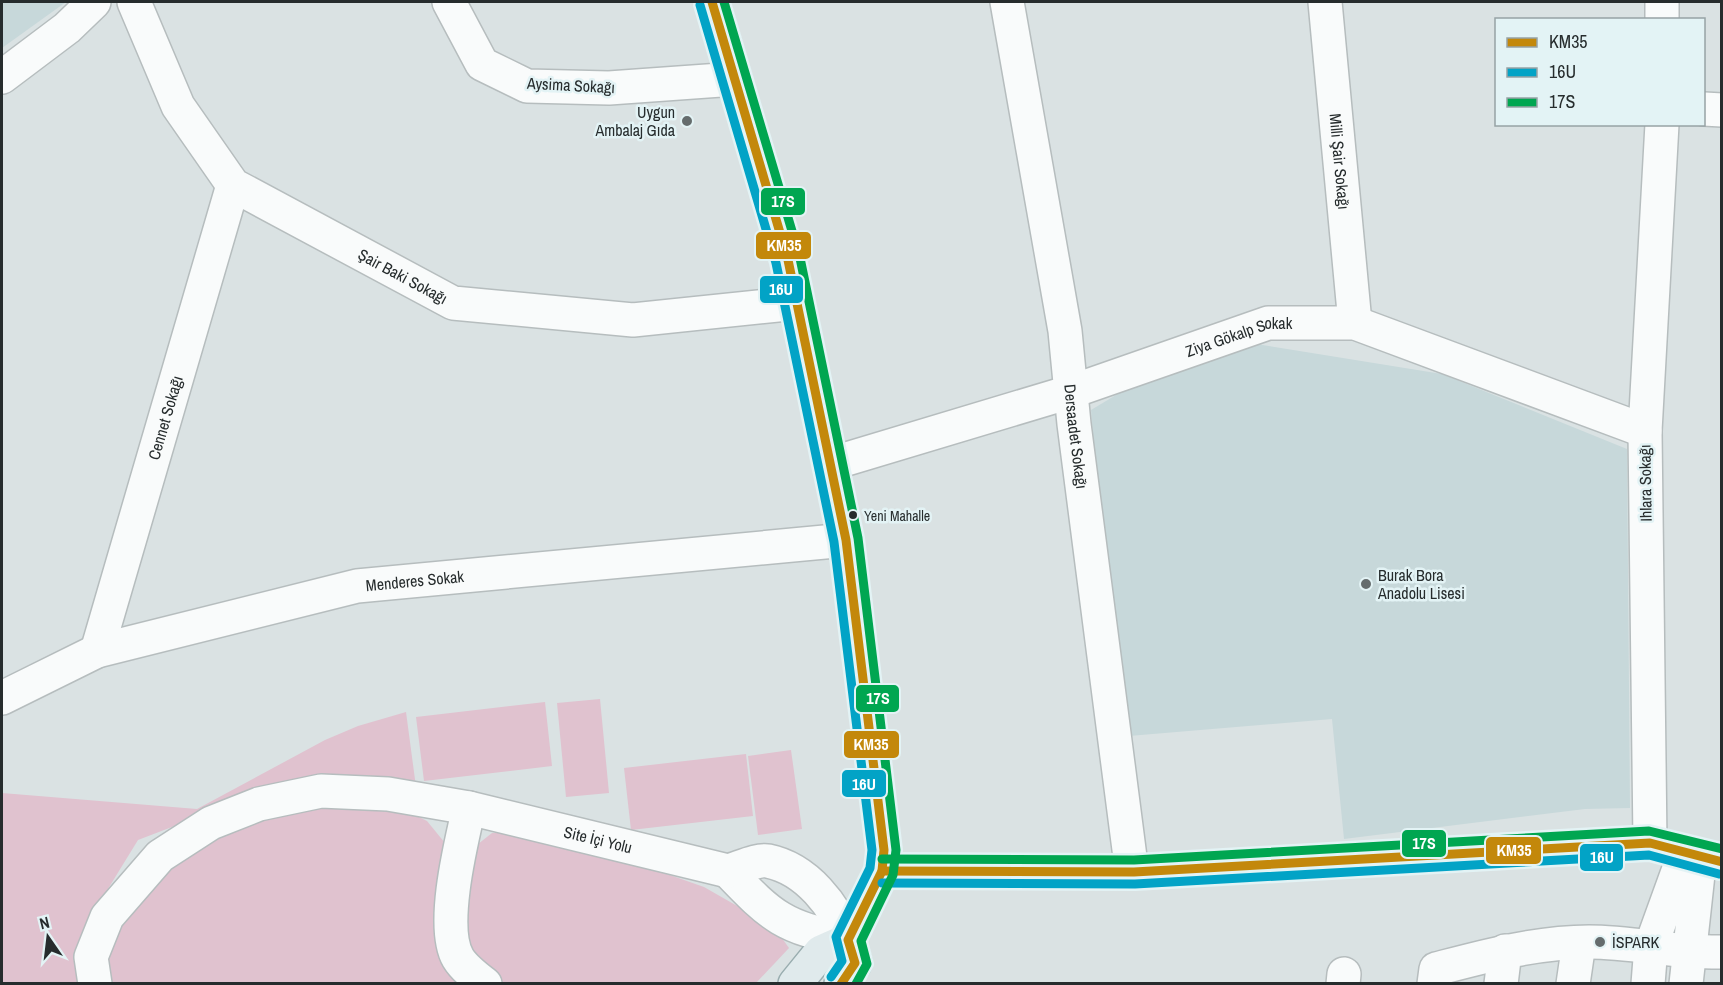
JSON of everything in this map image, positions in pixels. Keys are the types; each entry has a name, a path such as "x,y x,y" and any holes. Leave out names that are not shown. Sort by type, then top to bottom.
{"main road":[{"path":"712,2 788,260 846,540 884,850 882,871 848,940 821,952 795,984"},
{"path":"841,984 855,963 848,940"}],"street":[{"path":"2,77 67,28 94,2"},
{"name":"Şair Baki Sokağı","path":"134,2 178,106 233,184 453,303 633,320 797,303"},
{"name":"Aysima Sokağı","path":"449,2 482,64 527,86 609,88 735,79"},
{"name":"Dersaadet Sokağı","path":"1007,2 1073,391 1074,424 1131,865 1134,872"},
{"name":"Milli Şair Sokağı","path":"1325,2 1354,323"},
{"path":"1662,2 1662,18"},
{"path":"1705,109 1722,110"},
{"name":"Ihlara Sokağı","path":"1650,843 1644,431 1662,126"},
{"name":"Cennet Sokağı","path":"97,651 233,184"},
{"name":"Ziya Gökalp Sokak","path":"830,464 1073,391 1268,322 1354,323 1644,431"},
{"name":"Menderes Sokak","path":"2,698 97,651 357,586 846,540"},
{"name":"Site İçi Yolu","path":"95,984 91,957 107,917 160,856 211,823 259,804 321,791 388,794 469,808 728,871"},
{"path":"469,808 455,874 452,934 458,958 485,984"},
{"path":"882,871 1134,872 1650,843 1702,857"},
{"path":"1648,984 1651,946 1702,857"},
{"path":"1434,984 1436,969 1505,951 1578,943 1651,946 1699,963 1702,857"},
{"path":"767,861 793,872 819,891 840,919 848,940 818,934 781,921 763,908 728,871 767,861"},
{"path":"1574,984 1578,943"},
{"path":"1501,984 1505,951"}],"shaded area":[{"path":"2,2 66,2 2,48"},
{"name":"Burak Bora Anadolu Lisesi","path":"1256,344 1442,374 1627,449 1630,808 1585,809 1344,839 1332,719 1117,737 1091,410 1146,377"},
{"path":"600,699 609,793 566,797 557,703"},
{"path":"545,702 552,766 424,781 416,717"},
{"path":"406,712 416,787 344,775 263,792 138,840 103,897 75,956 80,984 2,983 2,793 197,809 325,740 358,726"},
{"path":"791,750 802,829 758,835 748,756"},
{"path":"746,754 753,816 631,830 624,768"},
{"path":"299,805 395,805 427,821 445,843 466,983 105,984 107,962 120,922 148,885 194,846"},
{"path":"521,832 647,867 704,887 774,927 789,948 756,983 505,984 463,947 473,848 492,833"}],"transit line":[{"name":"KM35","path":"712,2 788,260 846,540 884,850 882,871 848,940 855,963 841,984"},
{"name":"17S","path":"724,2 800,258 858,538 896,850 893,875 861,941 867,964 856,984"},
{"name":"16U","path":"700,5 776,263 834,542 872,850 870,868 836,937 842,961 831,977"},
{"name":"17S","path":"882,859 1134,860 1649,831 1722,849"},
{"name":"KM35","path":"882,871 1134,872 1650,843 1722,862"},
{"name":"16U","path":"882,883 1135,884 1649,855 1719,874"}],"place":[{"name":"Uygun Ambalaj Gıda","path":"687,121"},
{"name":"Yeni Mahalle","path":"853,515"},
{"name":"Burak Bora Anadolu Lisesi","path":"1366,584"},
{"name":"İSPARK","path":"1600,942"}]}
